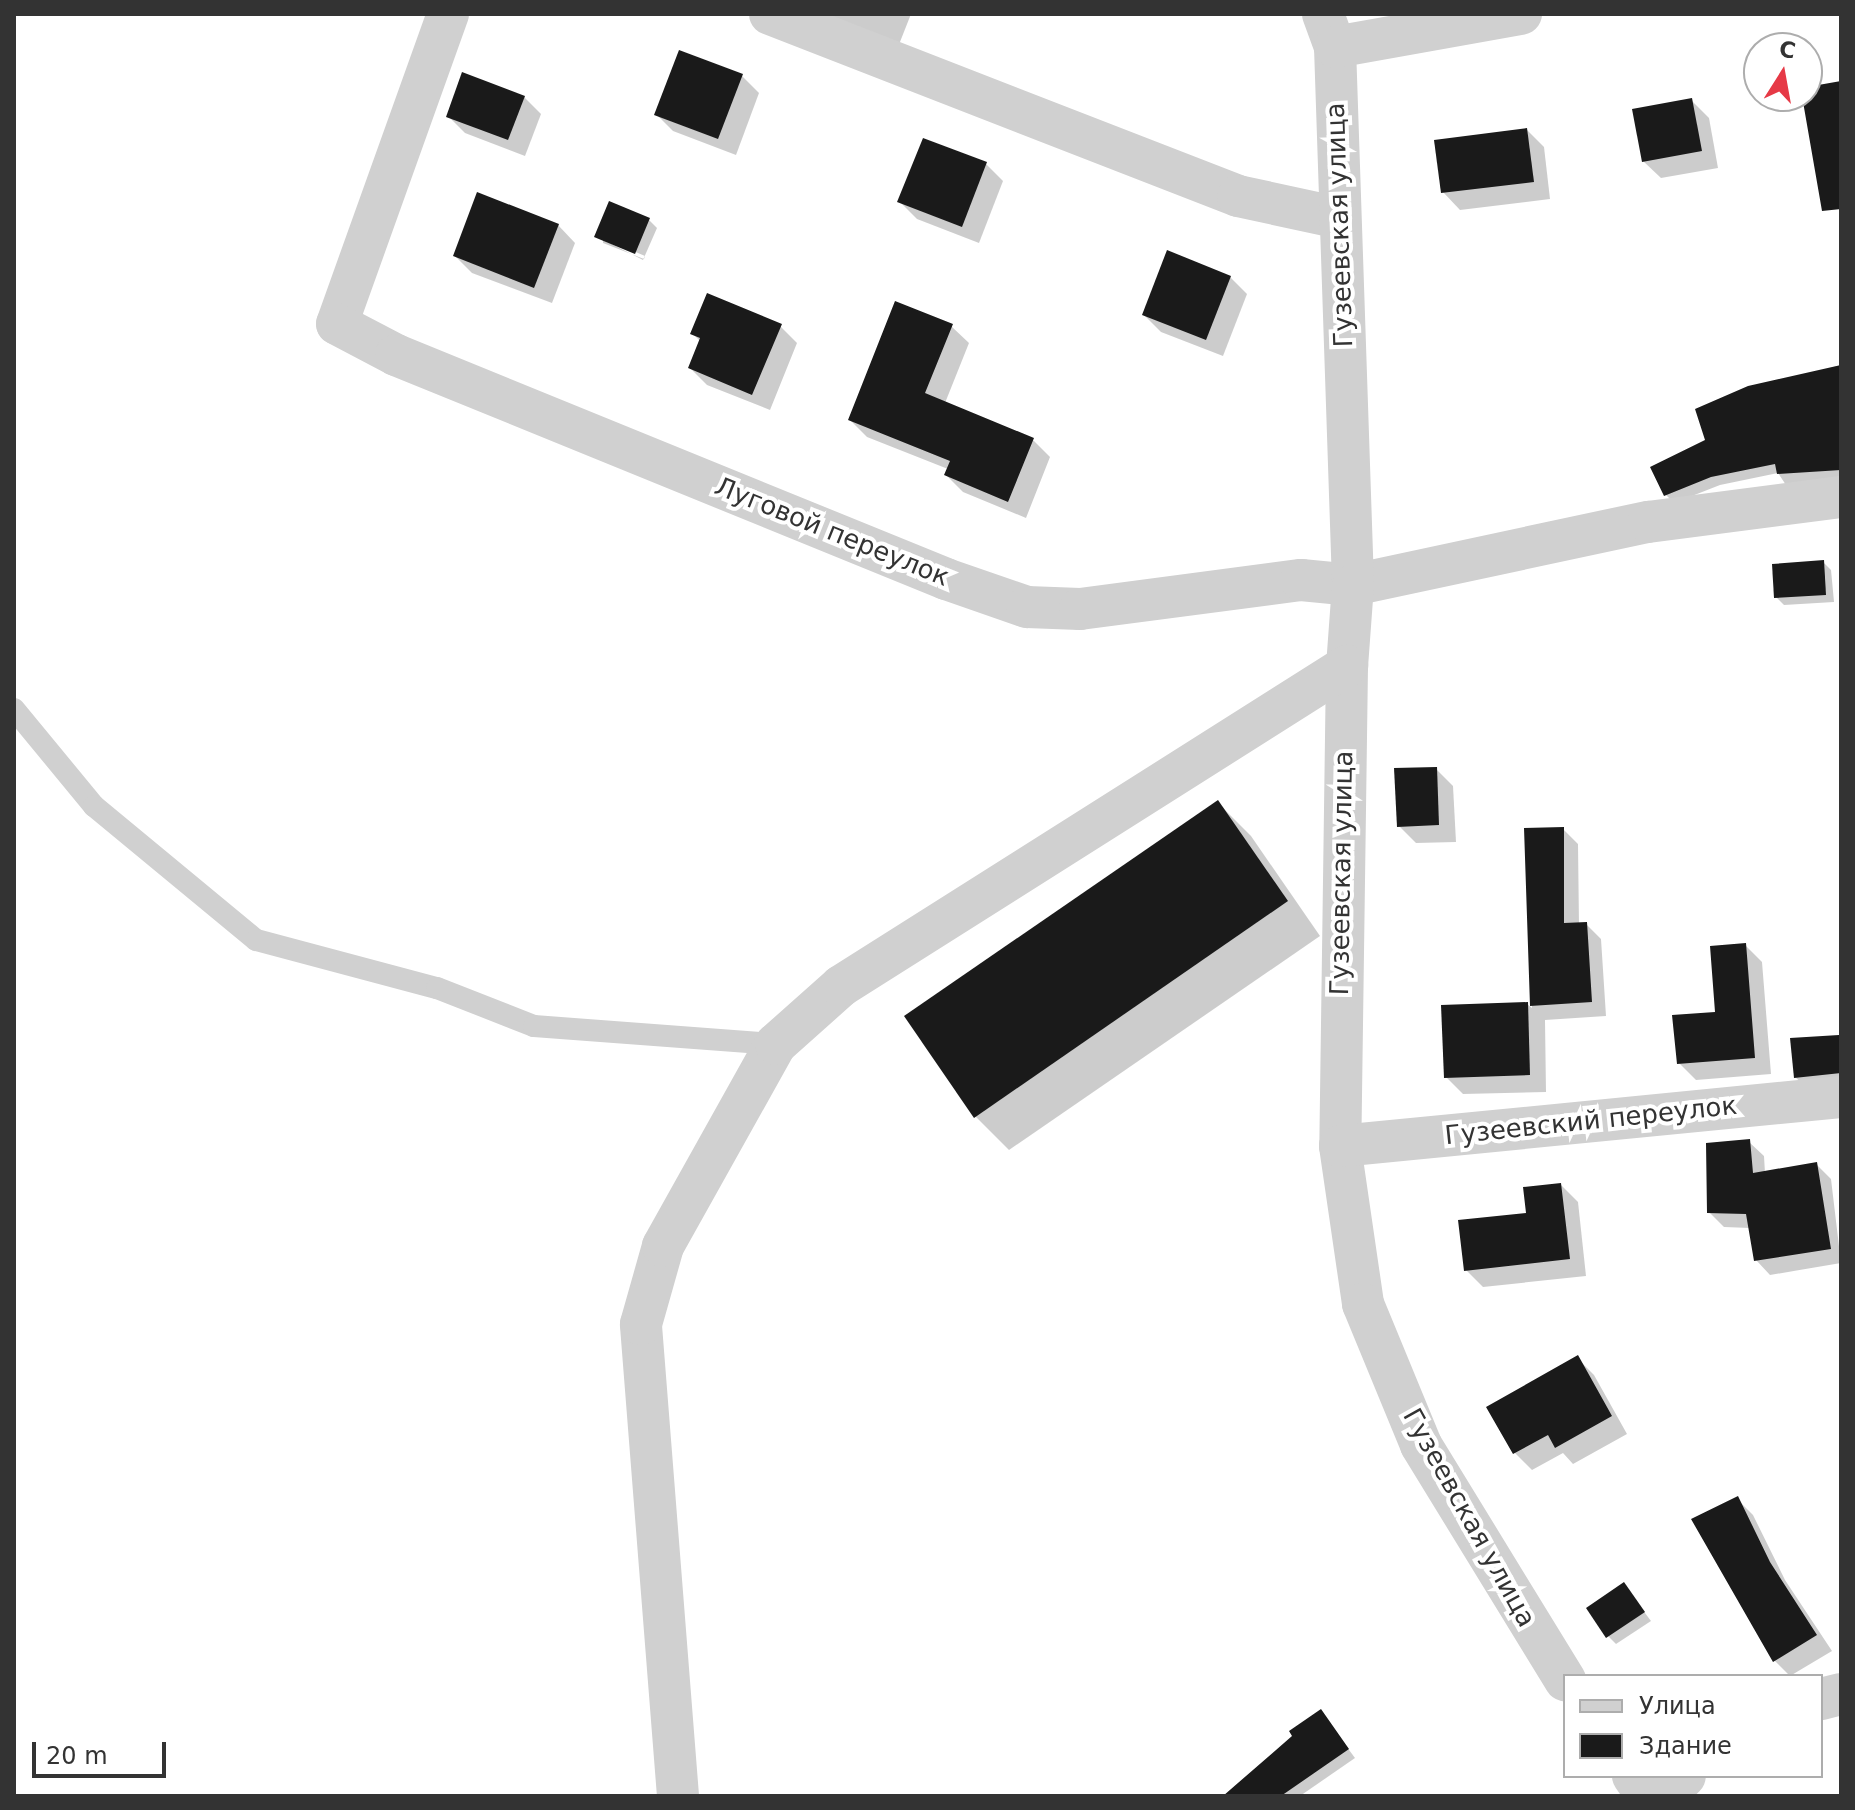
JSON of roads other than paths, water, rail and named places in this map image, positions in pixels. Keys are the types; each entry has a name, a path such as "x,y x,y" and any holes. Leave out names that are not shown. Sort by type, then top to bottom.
{"street":[{"name":"Луговой переулок","path":"448,14 337,324 411,361 1027,607 1080,609 1301,580 1353,585 1648,522 1841,497"},
{"path":"770,14 1238,196 1340,218"},
{"path":"1329,31 1521,14"},
{"name":"Гузеевская улица","path":"1329,31 1340,218 1353,585 1347,666 1340,1146 1363,1304 1421,1445 1563,1677"},
{"path":"678,1796 641,1324 663,1246 776,1044 841,986 1347,666"},
{"name":"Гузеевский переулок","path":"1340,1146 1841,1097"},
{"path":"1634,1778 1647,1796"},
{"path":"1665,1796 1683,1778"}],"lane":[{"path":"14,709 94,806 256,940 437,988 534,1026 776,1044"}]}
